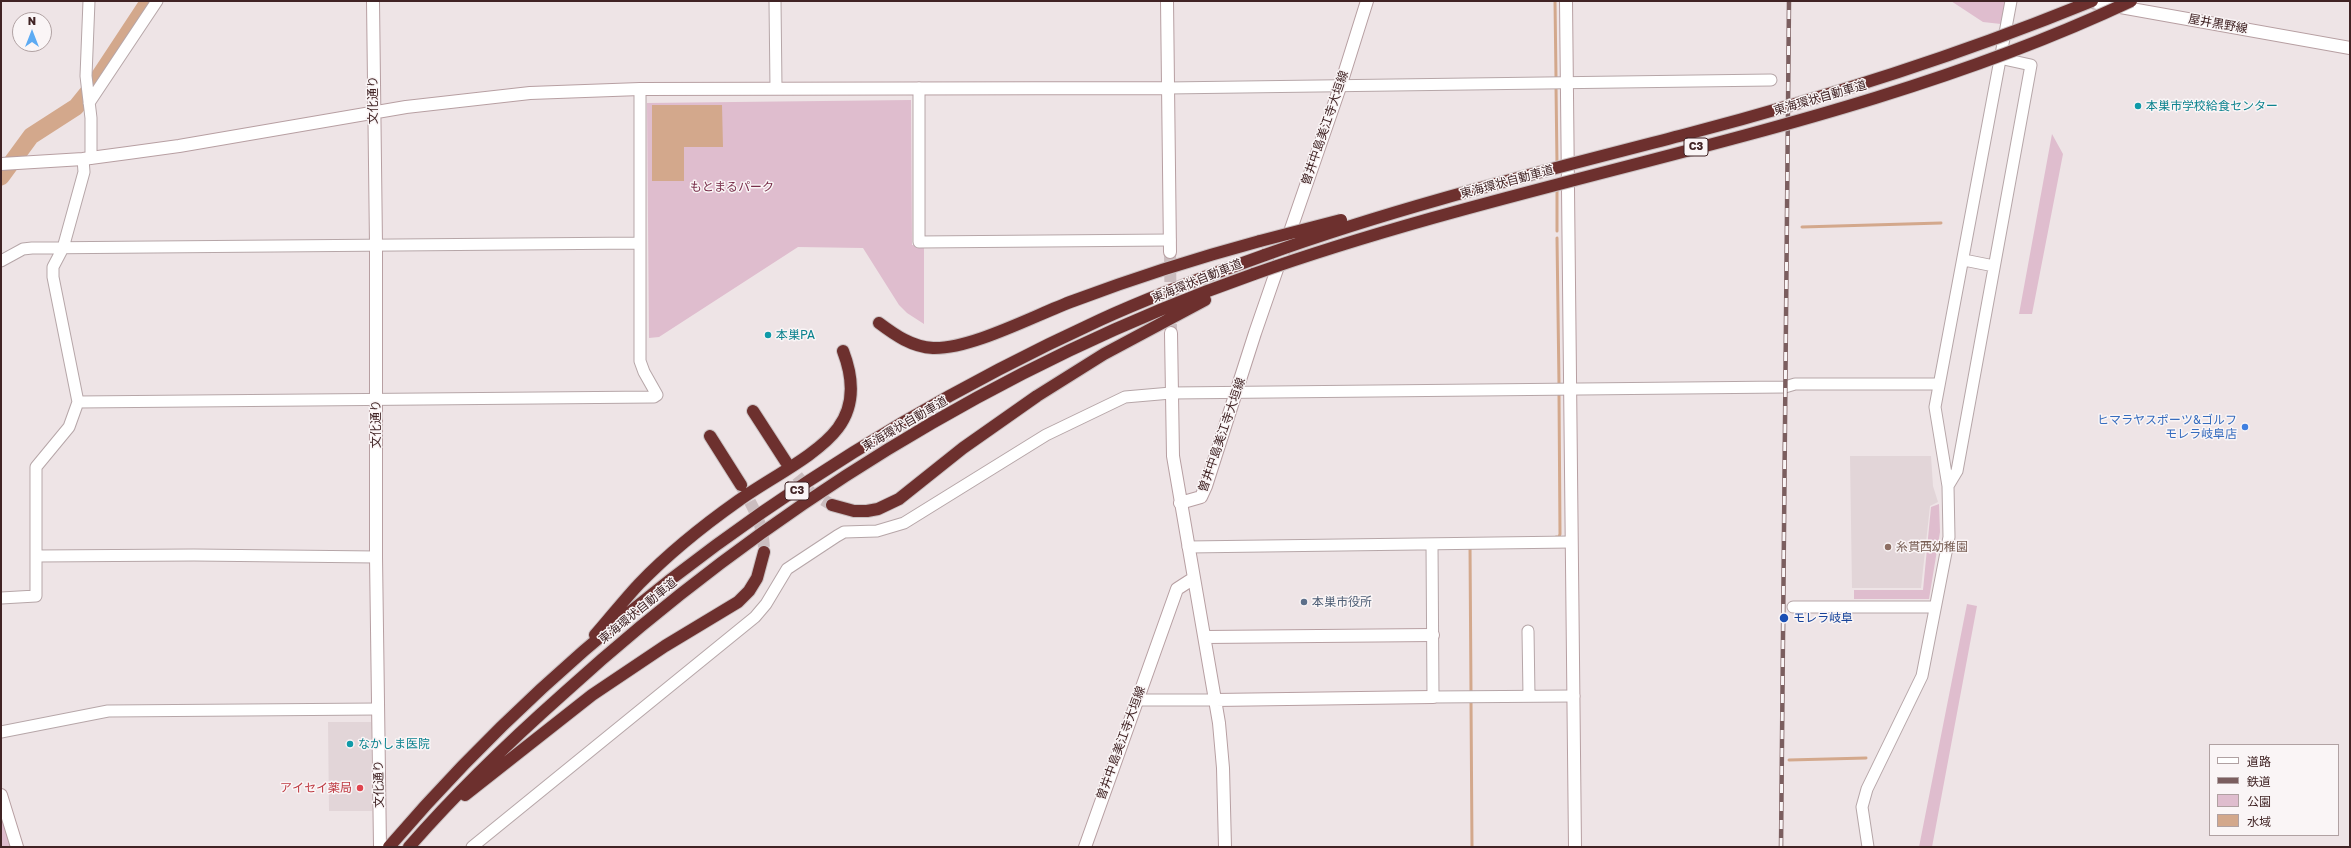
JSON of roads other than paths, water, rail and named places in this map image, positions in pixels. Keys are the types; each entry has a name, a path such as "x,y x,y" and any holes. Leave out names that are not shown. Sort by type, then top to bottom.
{"highway":[{"name":"東海環状自動車道","path":"389,847 463,766 575,658 709,552 855,452 936,404 1016,361 1101,319 1174,289 1334,230 1412,206 1689,134 1854,86 2014,32 2092,1"},
{"name":"東海環状自動車道","path":"411,845 472,779 521,732 647,619 790,513 856,469 917,433 1063,354 1142,319 1254,274 1306,255 1442,214 1852,104 1987,60 2133,4"},
{"path":"879,323 903,339 917,345 932,348 966,344 1115,285 1260,241 1356,216 1412,206"},
{"path":"832,506 854,511 867,511 878,509 899,499 987,431 1072,373 1254,274"},
{"path":"575,658 640,584 672,555 737,501 813,452 839,428 851,402 852,389 851,376 843,351"},
{"path":"753,411 786,462"},
{"path":"710,436 741,485"},
{"path":"434,819 598,691 665,646 738,602 749,591 757,578 764,552"}],"street":[{"path":"1,598 36,596 36,467 69,427 78,402 53,277 53,267 63,248 87,159 91,118 86,76 89,1"},
{"path":"89,103 157,1"},
{"name":"文化通り","path":"373,1 373,112 376,245 376,557 380,847"},
{"path":"775,1 776,88"},
{"path":"1167,1 1170,252"},
{"name":"曽井中島美江寺大垣線","path":"1180,503 1200,497 1206,486 1296,211 1340,87 1367,1"},
{"path":"1566,1 1575,847"},
{"path":"1868,847 1862,807 1865,796 1922,676 1949,537 1948,486 1935,407 1938,384 1964,260 2010,1"},
{"name":"屋井黒野線","path":"2087,1 2133,4 2350,48"},
{"path":"1948,486 1957,471 2031,65 1999,58"},
{"path":"1,164 87,159 179,146 373,112 530,94 640,89 1340,87 1567,82 1771,80"},
{"path":"919,88 919,242 1170,240"},
{"path":"78,402 654,397 657,395 644,372 640,361 640,89"},
{"path":"1,261 23,249 640,243"},
{"path":"1964,260 1994,266"},
{"path":"1171,333 1173,456 1215,700 1223,768 1225,847"},
{"path":"472,847 755,617 766,604 787,569 844,532 877,531 904,523 1046,435 1125,397 1171,393 1571,390 1785,387 1795,384 1938,384"},
{"path":"1188,547 1571,542"},
{"path":"1432,544 1433,697"},
{"path":"37,556 194,555 376,557"},
{"name":"曽井中島美江寺大垣線","path":"1085,847 1177,589 1194,578"},
{"path":"1793,608 1935,607"},
{"path":"1528,631 1529,696"},
{"path":"1205,637 1433,635"},
{"path":"1137,700 1574,696"},
{"path":"1,732 108,712 378,709"},
{"path":"1,795 17,847"}],"water":[{"path":"652,105 722,105 723,147 684,147 684,181 652,181"}],"waterway":[{"path":"1,177 31,136 76,107 93,86 149,1"},
{"path":"1555,1 1556,77"},
{"path":"1556,86 1557,164"},
{"path":"1557,187 1557,231"},
{"path":"1802,227 1941,223"},
{"path":"1557,238 1559,384"},
{"path":"1556,537 1559,537 1560,534 1559,394"},
{"path":"1470,545 1471,693"},
{"path":"1471,701 1472,847"},
{"path":"1789,760 1866,758"}],"tunnel":[{"path":"1170,252 1171,333"},
{"path":"786,462 810,492 832,505"},
{"path":"741,486 760,525 764,543 764,552"}],"railway":[{"path":"1781,847 1789,1"}],"place":[{"name":"本巣市学校給食センター","path":"2138,106"},
{"name":"本巣PA","path":"768,335"},
{"name":"ヒマラヤスポーツ&ゴルフ モレラ岐阜店","path":"2245,427"},
{"name":"糸貫西幼稚園","path":"1888,547"},
{"name":"本巣市役所","path":"1304,602"},
{"name":"モレラ岐阜","path":"1784,618"},
{"name":"なかしま医院","path":"350,744"},
{"name":"アイセイ薬局","path":"360,788"}],"park label":[{"name":"もとまるパーク","path":"732,187"}]}
